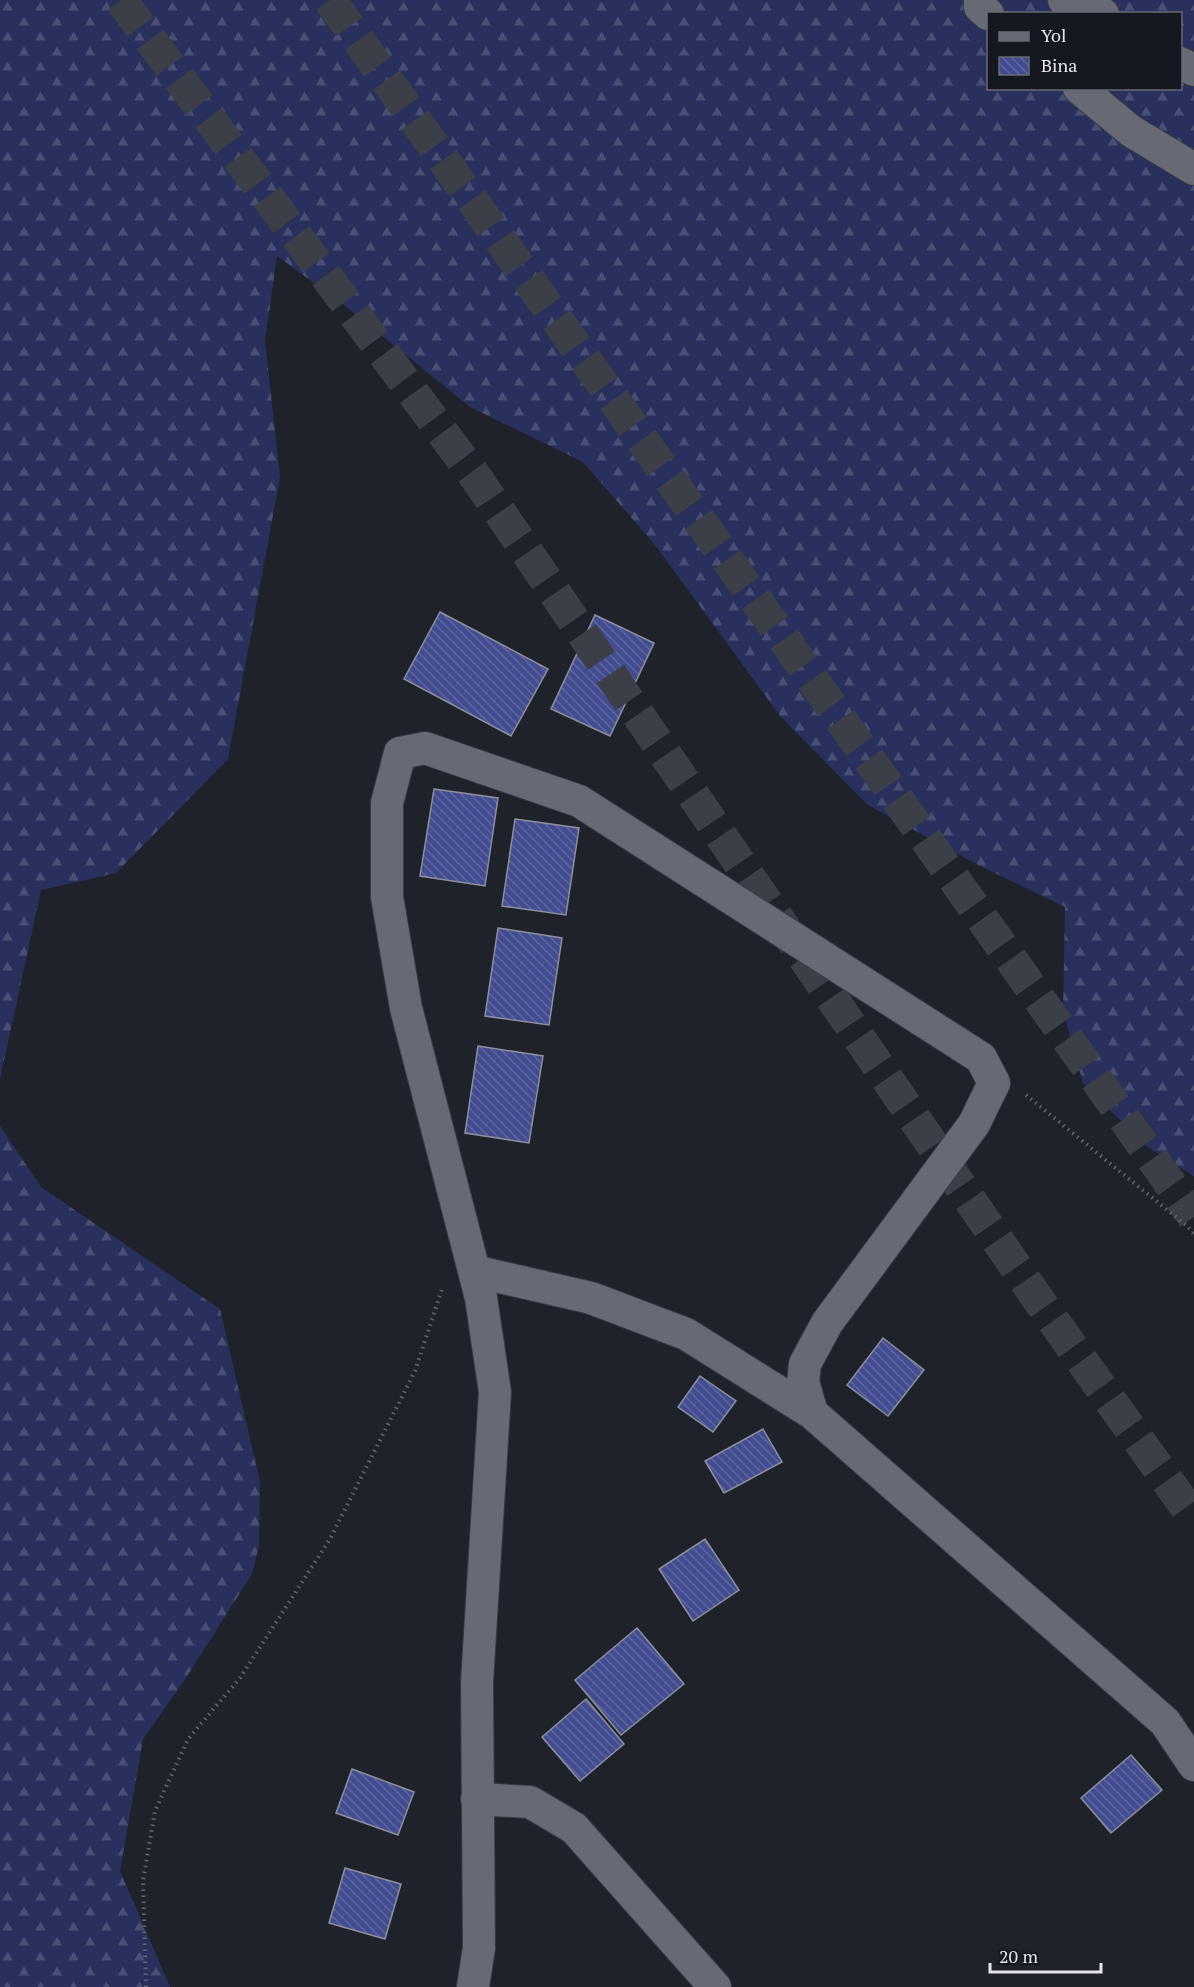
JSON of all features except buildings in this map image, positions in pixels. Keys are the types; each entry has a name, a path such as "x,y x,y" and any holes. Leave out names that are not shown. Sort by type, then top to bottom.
{"street":[{"path":"980,0 980,7 987,13"},
{"path":"1064,0 1097,12"},
{"path":"1081,90 1131,131 1194,169"},
{"path":"473,1987 479,1948 477,1682 495,1392 481,1298 406,1008 387,897 387,803 400,753 425,748 579,801 981,1058 994,1083 974,1124 827,1323 805,1364 803,1382 812,1413"},
{"path":"474,1270 591,1298 686,1334 812,1413 1165,1722 1194,1766"},
{"path":"477,1799 530,1802 574,1828 715,1987"}],"path":[{"path":"1026,1095 1179,1219 1194,1234"},
{"path":"146,1987 142,1881 155,1811 178,1760 188,1739 240,1678 330,1539 415,1371 445,1280 474,1270"}],"green space":[{"path":"0,0 1194,0 1194,1176 1147,1147 1083,1083 1063,1011 1065,907 978,865 868,805 781,717 655,545 583,462 470,407 338,300 277,256 265,341 280,477 228,759 116,873 41,890 0,1079"},
{"path":"0,1126 41,1187 220,1309 260,1482 259,1545 252,1574 184,1681 143,1739 120,1871 170,1987 0,1987"}],"tunnel":[{"path":"121,0 477,479 1035,1295 1194,1518"},
{"path":"330,0 1194,1217"}]}
